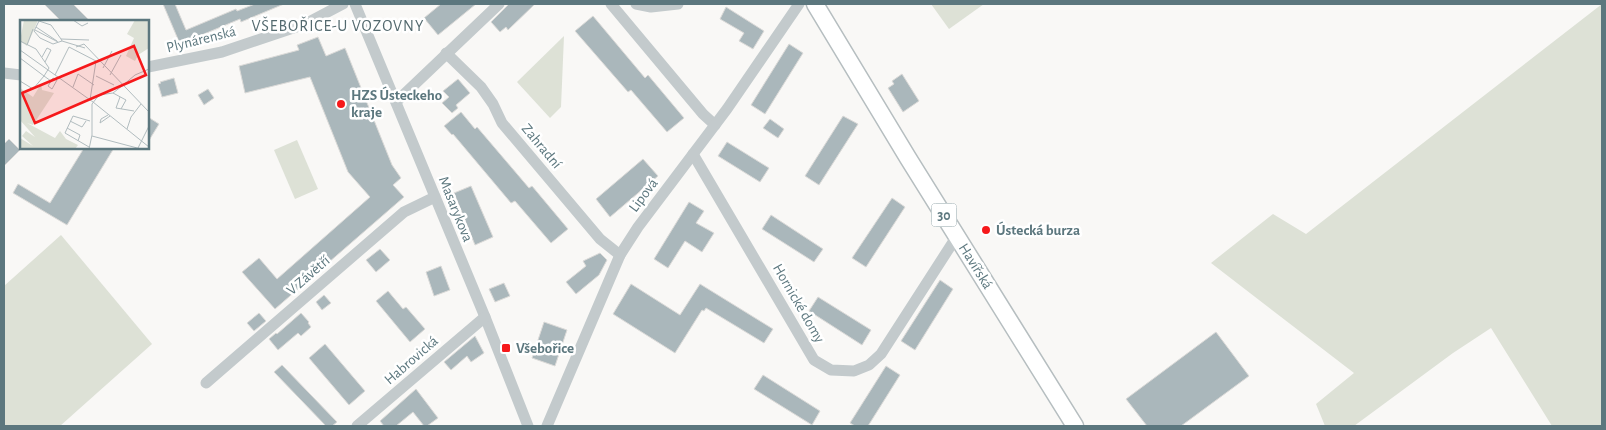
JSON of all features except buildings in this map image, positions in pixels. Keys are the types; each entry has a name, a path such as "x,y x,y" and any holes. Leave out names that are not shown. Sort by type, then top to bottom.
{"main road":[{"name":"Havířská","path":"815,4 1075,426"}],"street":[{"name":"Plynárenská","path":"149,68 231,49 305,24 343,4"},
{"name":"Masarykova","path":"355,4 528,426"},
{"path":"396,102 499,4"},
{"path":"611,4 703,114 715,125"},
{"path":"636,4 651,7 678,4"},
{"name":"Lipová","path":"547,426 620,255 638,227 715,125 800,4"},
{"name":"Zahradní","path":"446,53 481,87 493,104 502,122 600,239 620,255"},
{"path":"4,73 20,75"},
{"name":"Hornické domy","path":"693,154 814,360 831,370 854,371 869,365 882,354 957,236"},
{"name":"V Závětří","path":"206,383 404,212 435,197"},
{"name":"Habrovická","path":"357,426 484,317"}],"shaded area":[{"path":"931,4 984,4 949,29"},
{"path":"1602,4 1602,426 1552,426 1491,328 1453,353 1354,426 1325,426 1316,404 1354,373 1211,263 1273,214 1306,234"},
{"path":"564,36 561,107 550,118 517,82"},
{"path":"297,140 318,189 295,199 274,150"},
{"path":"61,235 152,344 60,426 4,426 4,286"}],"place":[{"name":"HZS Ústeckeho kraje","path":"341,104"},
{"name":"Ústecká burza","path":"986,230"},
{"name":"Všebořice","path":"506,348"}],"district":[{"name":"VŠEBOŘICE-U VOZOVNY","path":"338,25"}]}
